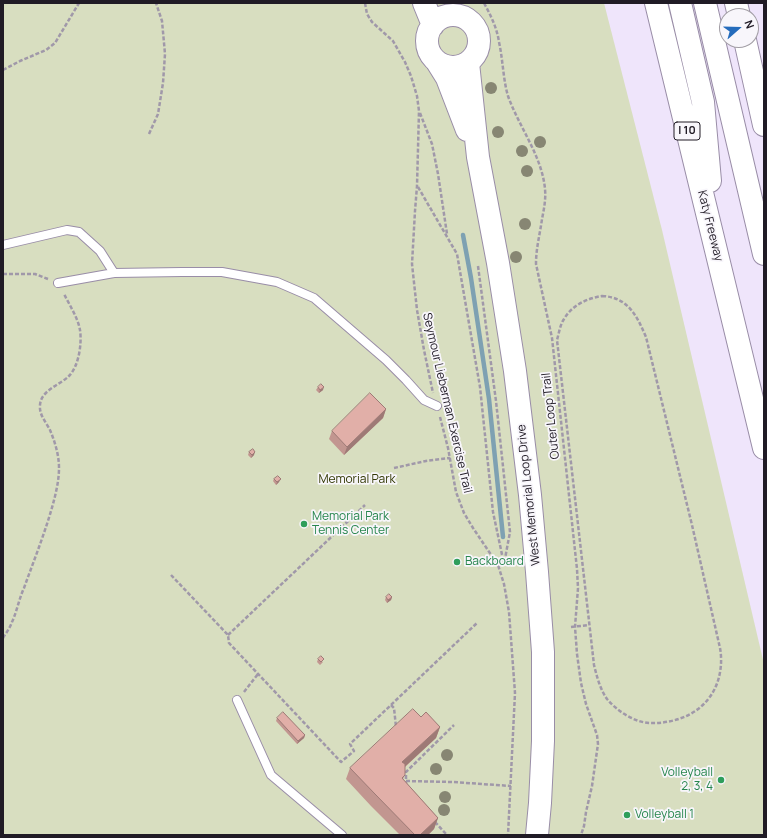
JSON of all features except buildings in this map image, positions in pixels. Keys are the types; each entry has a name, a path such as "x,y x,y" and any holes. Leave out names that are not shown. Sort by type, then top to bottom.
{"main road":[{"path":"424,3 432,25"},
{"name":"Katy Freeway","path":"656,3 764,448"},
{"path":"680,3 703,102 718,258"},
{"path":"705,3 764,254"},
{"path":"453,9 473,24 478,32 480,40 474,57 468,63 460,67 444,66 437,62 429,50 427,42 432,25 441,18 449,15 453,9"},
{"path":"747,48 764,125"},
{"name":"West Memorial Loop Drive","path":"437,62 447,78 478,157"},
{"name":"West Memorial Loop Drive","path":"468,63 478,157 498,263 515,371 530,495 537,572 543,652 543,741 537,835"}],"lane":[{"path":"3,245 67,230 79,232 100,251 114,273"},
{"path":"58,283 114,273 222,272 277,282 314,298 386,360 424,400 437,406"},
{"path":"237,700 271,775 342,835"}],"path":[{"path":"3,70 46,50 55,43 79,3"},
{"path":"149,134 158,114 163,83 165,54 162,20 156,3"},
{"name":"Seymour Lieberman Exercise Trail","path":"365,3 367,14 372,22 393,42 405,62 417,96 419,111 417,186 412,264 417,310 424,350 450,458 456,492 464,513 498,565 504,584 509,612 514,685 508,835"},
{"name":"Outer Loop Trail","path":"484,3 497,31 508,94 515,114 540,164 546,191 545,206 536,252 536,264 552,338 575,548 578,588 575,626 580,683 597,735 598,744 592,786 581,835"},
{"path":"419,111 432,144 447,236"},
{"path":"417,186 457,254 480,387 493,512 504,564"},
{"path":"478,266 496,401 510,532 504,564"},
{"path":"3,274 35,274 58,283 80,329 80,350 74,368 69,376 45,394 40,404 40,413 57,448 59,468 56,491 40,548 23,589 12,622 3,638"},
{"path":"602,296 617,299 630,308 646,337 690,517 722,657 721,666 712,694 692,713 666,722 648,723 623,713 613,706 601,688 594,664 590,625 556,340 563,320 568,313 576,306 589,299 602,296"},
{"path":"394,468 426,461 450,458"},
{"path":"228,636 365,505"},
{"path":"498,565 504,564"},
{"path":"172,575 228,636 229,643 341,762 354,751 350,744 477,623"},
{"path":"570,627 590,625"},
{"path":"237,700 258,674"},
{"path":"391,705 394,708 396,732"},
{"path":"406,791 406,772 454,725"},
{"path":"400,781 460,782 511,786"},
{"path":"431,818 447,835"}],"green space":[{"name":"Memorial Park","path":"3,3 604,3 662,230 764,664 764,835 3,835"}],"waterway":[{"path":"463,235 489,399 503,537"}],"place":[{"name":"Memorial Park Tennis Center","path":"304,524"},
{"name":"Backboard","path":"457,562"},
{"name":"Volleyball 2, 3, 4","path":"721,780"},
{"name":"Volleyball 1","path":"627,815"}]}
